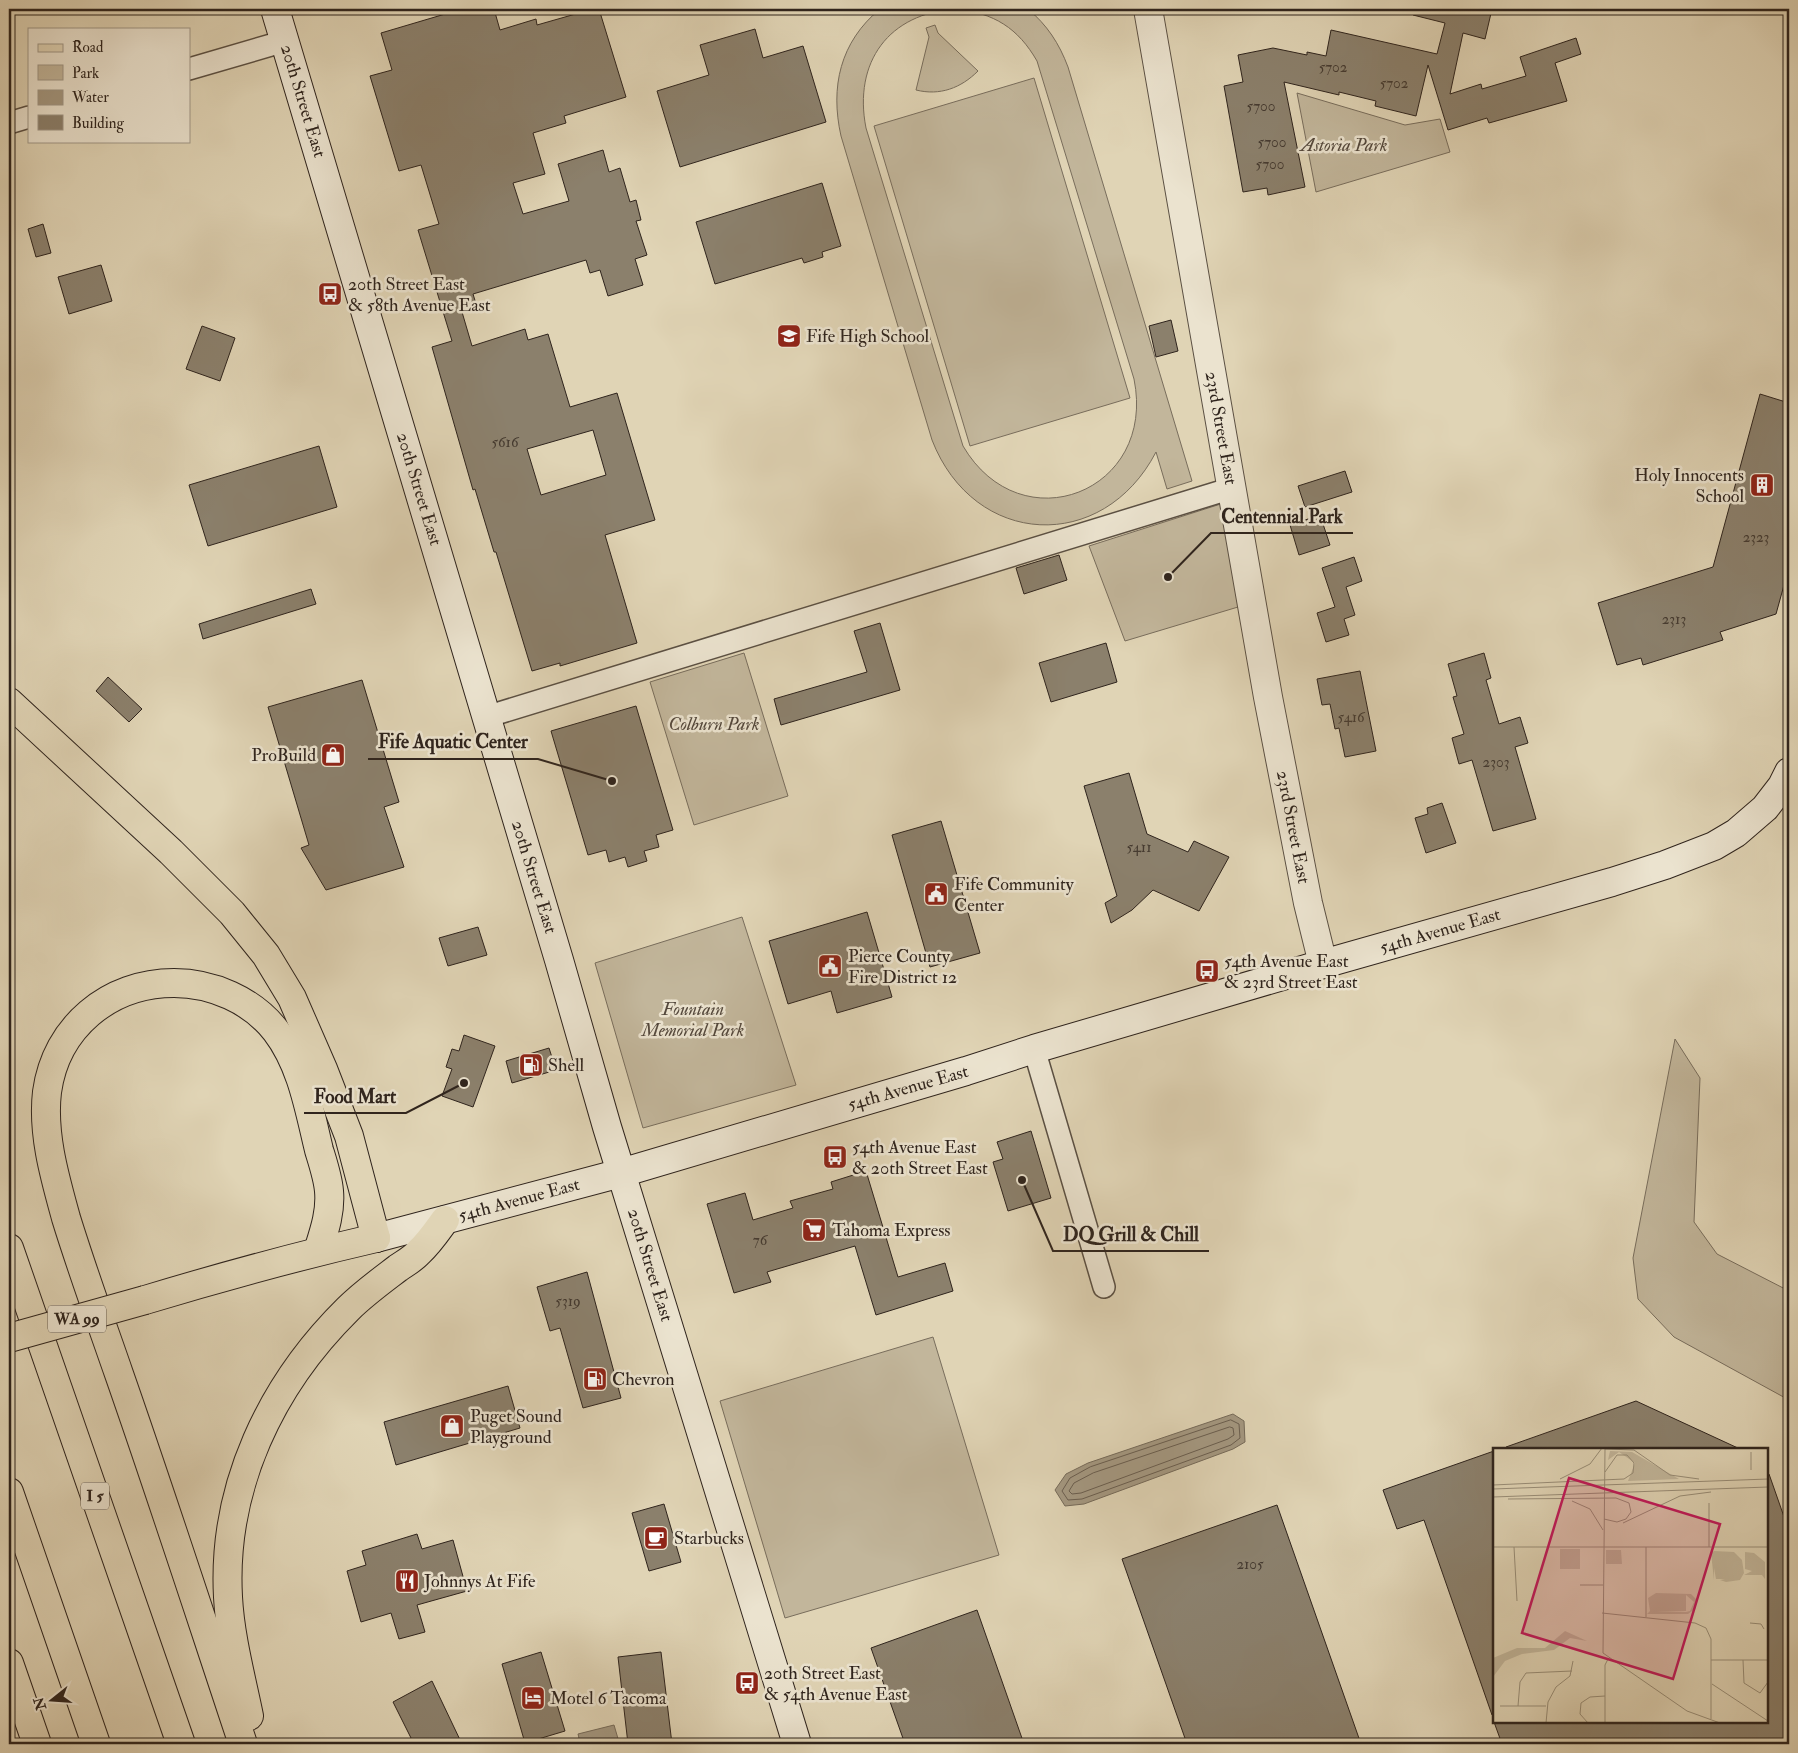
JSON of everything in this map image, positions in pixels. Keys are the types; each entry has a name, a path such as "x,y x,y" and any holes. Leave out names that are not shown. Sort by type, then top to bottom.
{"main road":[{"name":"20th Street East","path":"275,9 621,1173 797,1744"},
{"name":"23rd Street East","path":"1148,9 1274,731 1306,893 1323,964"},
{"path":"9,702 191,872 232,913 266,955 292,998 349,1136 376,1238"},
{"name":"54th Avenue East","path":"9,1338 205,1281 621,1173 1323,964 1612,882 1714,846 1736,833 1765,808 1786,779"},
{"path":"243,1744 120,1375 81,1267 57,1186 48,1138 46,1114 48,1092 58,1052 71,1031 90,1013 111,998 138,988 160,983 185,983 207,987 234,997 253,1009 273,1027 288,1048 300,1075 308,1102 329,1190 328,1218 318,1251"},
{"path":"254,1744 230,1620 228,1596 229,1541 240,1484 261,1430 284,1387 315,1344 349,1308 418,1253 445,1220"},
{"name":"I 5","path":"9,1248 181,1744"},
{"path":"9,1492 96,1744"},
{"path":"9,1663 37,1744"}],"street":[{"path":"190,69 285,41"},
{"path":"9,123 28,117"},
{"path":"486,717 1232,488"},
{"path":"1034,1049 1104,1287"}],"green space":[{"path":"880,9 956,9 1028,9 1052,35 1068,67 1192,481 1167,489 1156,452 1133,485 1105,508 1073,522 1040,525 1007,518 977,502 952,476 932,440 841,136 837,100 841,66 855,36","holes":["956,9 970,11 1004,24 1022,40 1037,61 1134,379 1136,418 1125,451 1105,476 1079,492 1049,498 1017,493 988,476 963,446 866,128 863,104 865,82 871,62 881,45 895,31 912,20 932,13"]},
{"path":"935,25 938,33 978,71 965,82 950,89 925,92 916,90 929,37 926,28"},
{"path":"1034,78 1130,398 970,446 874,126"},
{"name":"Astoria Park","path":"1297,93 1405,125 1440,119 1450,152 1316,192"},
{"path":"1227,502 1238,607 1125,641 1089,546"},
{"name":"Colburn Park","path":"744,653 788,796 694,825 650,682"},
{"name":"Fountain Memorial Park","path":"742,917 796,1085 643,1128 595,963"},
{"path":"1675,1039 1700,1078 1694,1222 1717,1254 1789,1291 1789,1400 1674,1337 1638,1299 1633,1258"},
{"path":"933,1337 999,1555 785,1618 720,1401"}],"water":[{"path":"1233,1414 1244,1421 1245,1442 1233,1449 1084,1504 1065,1506 1055,1490 1066,1474 1088,1463"},
{"path":"614,1725 619,1742 612,1744 574,1744 576,1739 579,1738 578,1734"}],"building":[{"path":"462,9 494,9 500,30 536,19 537,25 599,9 626,97 564,116 566,123 533,133 545,174 513,183 523,214 569,201 558,164 603,150 609,172 620,168 630,202 636,200 641,220 636,221 647,255 635,259 643,285 608,296 600,270 590,273 586,260 473,294 477,307 462,312 472,346 525,329 528,340 548,334 570,407 617,393 655,520 605,535 637,643 560,666 560,663 532,671 496,552 494,552 475,489 473,490 432,347 452,341 418,230 439,224 421,165 399,171 370,76 392,70 381,33","holes":["593,430 606,475 541,495 527,449"]},
{"path":"1413,9 1492,9 1485,39 1463,33 1450,94 1481,84 1482,89 1526,76 1520,57 1576,38 1581,54 1555,63 1567,101 1489,123 1487,118 1448,130 1428,65 1416,116 1375,106 1376,101 1339,92 1339,95 1284,82 1305,187 1268,195 1267,188 1243,192 1224,86 1243,82 1238,55 1273,48 1307,55 1307,52 1326,56 1331,30 1437,54 1445,23 1413,15"},
{"path":"755,29 763,58 803,46 826,122 680,167 657,91 709,75 700,45"},
{"path":"822,183 841,246 822,252 823,257 804,263 802,258 715,284 696,222"},
{"path":"43,224 51,253 36,257 28,229"},
{"path":"101,265 112,301 69,314 58,277"},
{"path":"1171,320 1178,351 1156,357 1149,326"},
{"path":"202,326 235,338 220,381 186,369"},
{"name":"Holy Innocents School","path":"1760,394 1789,403 1789,567 1776,614 1720,632 1723,640 1643,665 1641,658 1617,665 1598,603 1713,567"},
{"path":"319,446 337,507 208,546 189,485"},
{"path":"1345,471 1352,492 1305,507 1298,486"},
{"path":"1320,515 1330,545 1299,555 1290,525"},
{"path":"1059,555 1067,580 1024,594 1016,568"},
{"path":"1354,557 1362,581 1346,587 1355,615 1344,619 1349,635 1326,642 1317,613 1335,607 1322,568"},
{"path":"311,589 316,604 203,639 199,624"},
{"path":"880,623 900,690 781,725 774,699 867,672 854,631"},
{"path":"1106,643 1117,682 1051,702 1039,663"},
{"path":"1484,653 1491,678 1486,680 1499,724 1520,717 1528,743 1515,747 1536,819 1493,831 1472,760 1459,764 1452,738 1464,734 1453,697 1457,696 1448,664"},
{"path":"1360,671 1376,751 1345,757 1339,728 1335,729 1330,704 1322,705 1317,679"},
{"path":"108,677 142,709 129,722 96,691"},
{"name":"ProBuild","path":"362,680 399,802 384,807 404,867 326,890 301,848 309,845 268,707"},
{"path":"636,706 673,830 656,835 659,847 644,851 647,861 628,867 625,857 609,862 606,850 588,855 551,731"},
{"path":"1129,773 1147,834 1188,852 1194,841 1229,857 1199,911 1153,890 1132,910 1111,923 1105,903 1117,896 1084,786"},
{"path":"1442,803 1456,843 1426,853 1415,818 1428,814 1427,808"},
{"name":"Fife Community Center","path":"941,821 980,953 930,967 892,835"},
{"name":"Pierce County Fire District 12","path":"867,912 892,997 837,1013 831,991 788,1004 769,941"},
{"path":"478,927 487,955 448,966 439,938"},
{"path":"464,1035 495,1046 473,1107 442,1096 452,1069 446,1067 452,1049 459,1051"},
{"name":"Shell","path":"549,1048 556,1070 512,1083 506,1061"},
{"path":"1031,1131 1051,1198 1008,1211 993,1162 1003,1159 997,1142"},
{"path":"866,1171 898,1277 945,1263 953,1291 876,1315 855,1246 767,1272 771,1282 734,1293 707,1204 745,1193 753,1220 793,1208 790,1201 833,1189 831,1182"},
{"path":"587,1272 621,1398 583,1408 560,1328 550,1331 537,1287"},
{"name":"Puget Sound Playground","path":"508,1386 520,1428 396,1465 384,1422"},
{"path":"1636,1401 1738,1448 1506,1448"},
{"path":"1493,1451 1493,1715 1424,1520 1397,1529 1383,1490"},
{"path":"1769,1474 1789,1531 1789,1744 1502,1744 1494,1723 1768,1723"},
{"name":"Starbucks","path":"664,1504 681,1562 649,1571 632,1513"},
{"path":"1277,1505 1361,1744 1187,1744 1122,1559"},
{"name":"Johnnys At Fife","path":"417,1534 422,1549 453,1540 467,1591 417,1605 425,1632 399,1639 391,1613 361,1622 347,1571 366,1565 362,1551"},
{"path":"977,1610 1024,1744 905,1744 871,1648"},
{"name":"Motel 6 Tacoma","path":"541,1652 565,1731 525,1743 502,1664"},
{"path":"661,1652 672,1744 628,1744 618,1657"},
{"path":"432,1681 462,1744 414,1744 393,1702"}],"place":[{"name":"20th Street East & 58th Avenue East","path":"330,294"},
{"name":"Fife High School","path":"789,336"},
{"name":"Holy Innocents School","path":"1762,485"},
{"name":"Centennial Park","path":"1168,577"},
{"name":"ProBuild","path":"333,755"},
{"name":"Fife Aquatic Center","path":"612,781"},
{"name":"Fife Community Center","path":"936,894"},
{"name":"Pierce County Fire District 12","path":"830,966"},
{"name":"54th Avenue East & 23rd Street East","path":"1207,971"},
{"name":"Shell","path":"531,1065"},
{"name":"Food Mart","path":"464,1083"},
{"name":"54th Avenue East & 20th Street East","path":"835,1157"},
{"name":"DQ Grill & Chill","path":"1022,1180"},
{"name":"Tahoma Express","path":"814,1230"},
{"name":"Chevron","path":"595,1379"},
{"name":"Puget Sound Playground","path":"452,1426"},
{"name":"Starbucks","path":"656,1538"},
{"name":"Johnnys At Fife","path":"407,1581"},
{"name":"20th Street East & 54th Avenue East","path":"747,1683"},
{"name":"Motel 6 Tacoma","path":"533,1698"}]}
